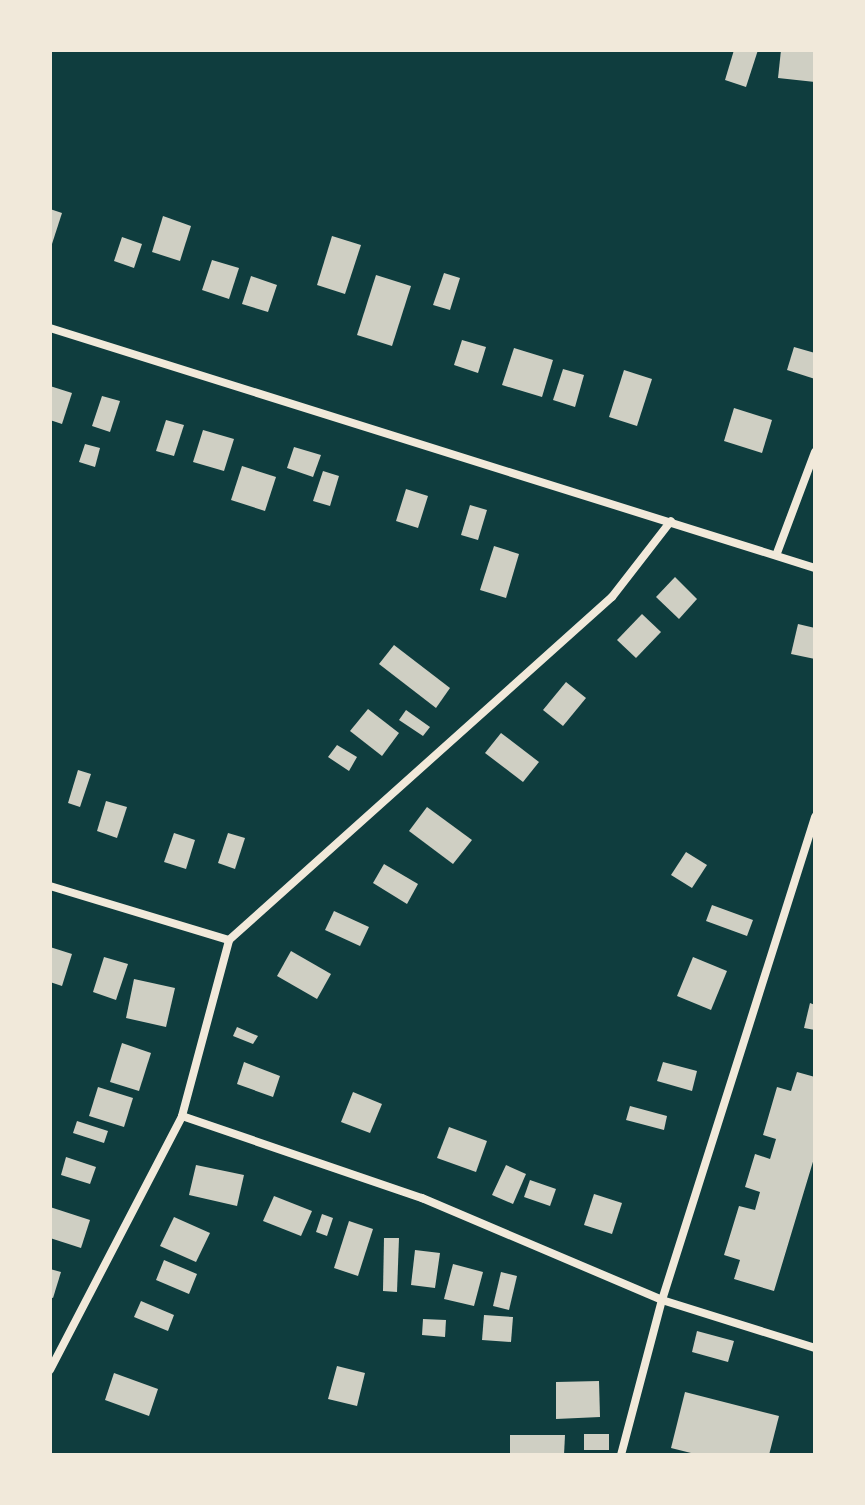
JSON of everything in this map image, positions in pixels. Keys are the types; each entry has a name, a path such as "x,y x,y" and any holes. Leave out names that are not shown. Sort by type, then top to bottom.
{"street":[{"path":"50,328 777,553 815,568"},
{"path":"777,553 815,452"},
{"path":"50,1370 182,1116 229,940 612,597 671,521"},
{"path":"621,1455 662,1300 815,817"},
{"path":"50,886 229,940"},
{"path":"182,1116 422,1198 662,1300 815,1348"}],"building":[{"path":"734,50 758,50 746,87 725,80"},
{"path":"781,50 815,50 815,82 778,78"},
{"path":"50,209 62,213 51,247 50,247"},
{"path":"163,216 191,226 180,261 152,252"},
{"path":"332,236 361,245 345,294 317,285"},
{"path":"122,237 142,244 134,268 114,261"},
{"path":"212,260 239,268 229,299 202,290"},
{"path":"444,273 460,278 450,310 433,305"},
{"path":"376,275 411,286 392,346 357,335"},
{"path":"251,276 277,285 268,312 242,304"},
{"path":"462,340 486,347 478,373 454,365"},
{"path":"794,347 815,353 815,379 787,370"},
{"path":"514,348 553,360 542,397 502,385"},
{"path":"563,369 584,375 575,407 553,400"},
{"path":"624,370 652,379 637,426 609,417"},
{"path":"50,386 72,393 62,424 50,420"},
{"path":"102,396 120,401 110,432 92,426"},
{"path":"734,408 772,420 762,453 724,441"},
{"path":"166,420 184,425 174,456 156,451"},
{"path":"203,430 234,439 224,471 193,462"},
{"path":"85,444 100,448 95,467 79,462"},
{"path":"294,447 321,455 313,477 287,468"},
{"path":"242,466 276,477 265,511 231,500"},
{"path":"323,471 339,476 330,506 313,501"},
{"path":"406,489 428,496 418,528 396,521"},
{"path":"470,505 487,510 478,540 461,535"},
{"path":"494,546 519,554 506,598 480,590"},
{"path":"675,577 697,599 679,619 656,597"},
{"path":"642,614 661,632 636,658 617,640"},
{"path":"798,624 815,628 815,659 791,654"},
{"path":"394,645 450,688 436,708 379,664"},
{"path":"566,682 586,698 563,726 543,710"},
{"path":"368,709 399,733 382,756 350,731"},
{"path":"406,710 430,727 423,736 399,720"},
{"path":"501,733 539,762 523,782 485,753"},
{"path":"337,745 357,757 349,771 328,757"},
{"path":"78,770 91,774 80,807 68,803"},
{"path":"106,801 127,807 117,838 97,831"},
{"path":"427,807 472,840 453,864 409,831"},
{"path":"174,833 195,840 186,869 164,862"},
{"path":"228,833 245,838 235,869 218,863"},
{"path":"686,852 707,865 692,888 671,875"},
{"path":"384,864 418,884 407,904 373,883"},
{"path":"712,905 753,920 747,936 706,921"},
{"path":"334,911 369,927 360,946 325,930"},
{"path":"50,947 72,954 62,986 50,982"},
{"path":"291,951 331,974 317,999 277,976"},
{"path":"104,957 128,964 116,1000 93,992"},
{"path":"693,957 727,971 711,1010 677,996"},
{"path":"134,979 175,988 166,1027 126,1018"},
{"path":"810,1003 815,1005 815,1030 804,1028"},
{"path":"237,1027 258,1036 253,1044 233,1036"},
{"path":"122,1043 151,1053 139,1091 110,1082"},
{"path":"244,1062 280,1076 273,1097 237,1084"},
{"path":"663,1062 697,1071 692,1091 657,1081"},
{"path":"797,1072 815,1077 815,1155 774,1291 734,1279 740,1260 724,1255 739,1206 755,1210 760,1192 745,1187 755,1154 770,1159 776,1139 763,1135 777,1087 791,1091"},
{"path":"98,1087 133,1098 124,1127 89,1116"},
{"path":"353,1092 382,1104 370,1133 341,1122"},
{"path":"630,1106 667,1116 664,1130 626,1120"},
{"path":"77,1121 108,1131 104,1143 73,1133"},
{"path":"449,1127 487,1141 476,1172 437,1158"},
{"path":"66,1157 96,1167 90,1184 61,1175"},
{"path":"196,1165 244,1175 237,1206 189,1195"},
{"path":"506,1165 526,1174 513,1204 492,1195"},
{"path":"530,1180 556,1189 550,1206 524,1197"},
{"path":"594,1194 622,1203 612,1234 584,1225"},
{"path":"274,1196 312,1211 301,1236 263,1221"},
{"path":"50,1207 90,1220 81,1248 50,1238"},
{"path":"322,1214 333,1218 327,1236 316,1232"},
{"path":"174,1217 210,1233 196,1262 160,1246"},
{"path":"349,1221 373,1229 358,1276 334,1268"},
{"path":"384,1238 399,1238 397,1292 383,1291"},
{"path":"415,1250 440,1253 435,1288 411,1285"},
{"path":"164,1260 197,1274 189,1294 156,1280"},
{"path":"453,1264 483,1272 474,1306 444,1299"},
{"path":"50,1269 61,1272 53,1298 50,1297"},
{"path":"501,1272 517,1276 509,1310 493,1306"},
{"path":"141,1301 174,1315 168,1331 134,1317"},
{"path":"484,1315 513,1317 511,1342 482,1340"},
{"path":"423,1319 446,1320 445,1337 422,1335"},
{"path":"697,1331 734,1341 728,1362 692,1352"},
{"path":"337,1366 365,1373 357,1406 328,1399"},
{"path":"114,1373 158,1389 149,1416 105,1400"},
{"path":"599,1381 600,1417 556,1419 556,1382"},
{"path":"685,1392 779,1416 769,1455 699,1455 671,1448"},
{"path":"584,1434 609,1434 609,1450 584,1450"},
{"path":"510,1435 565,1435 564,1455 510,1455"}]}
